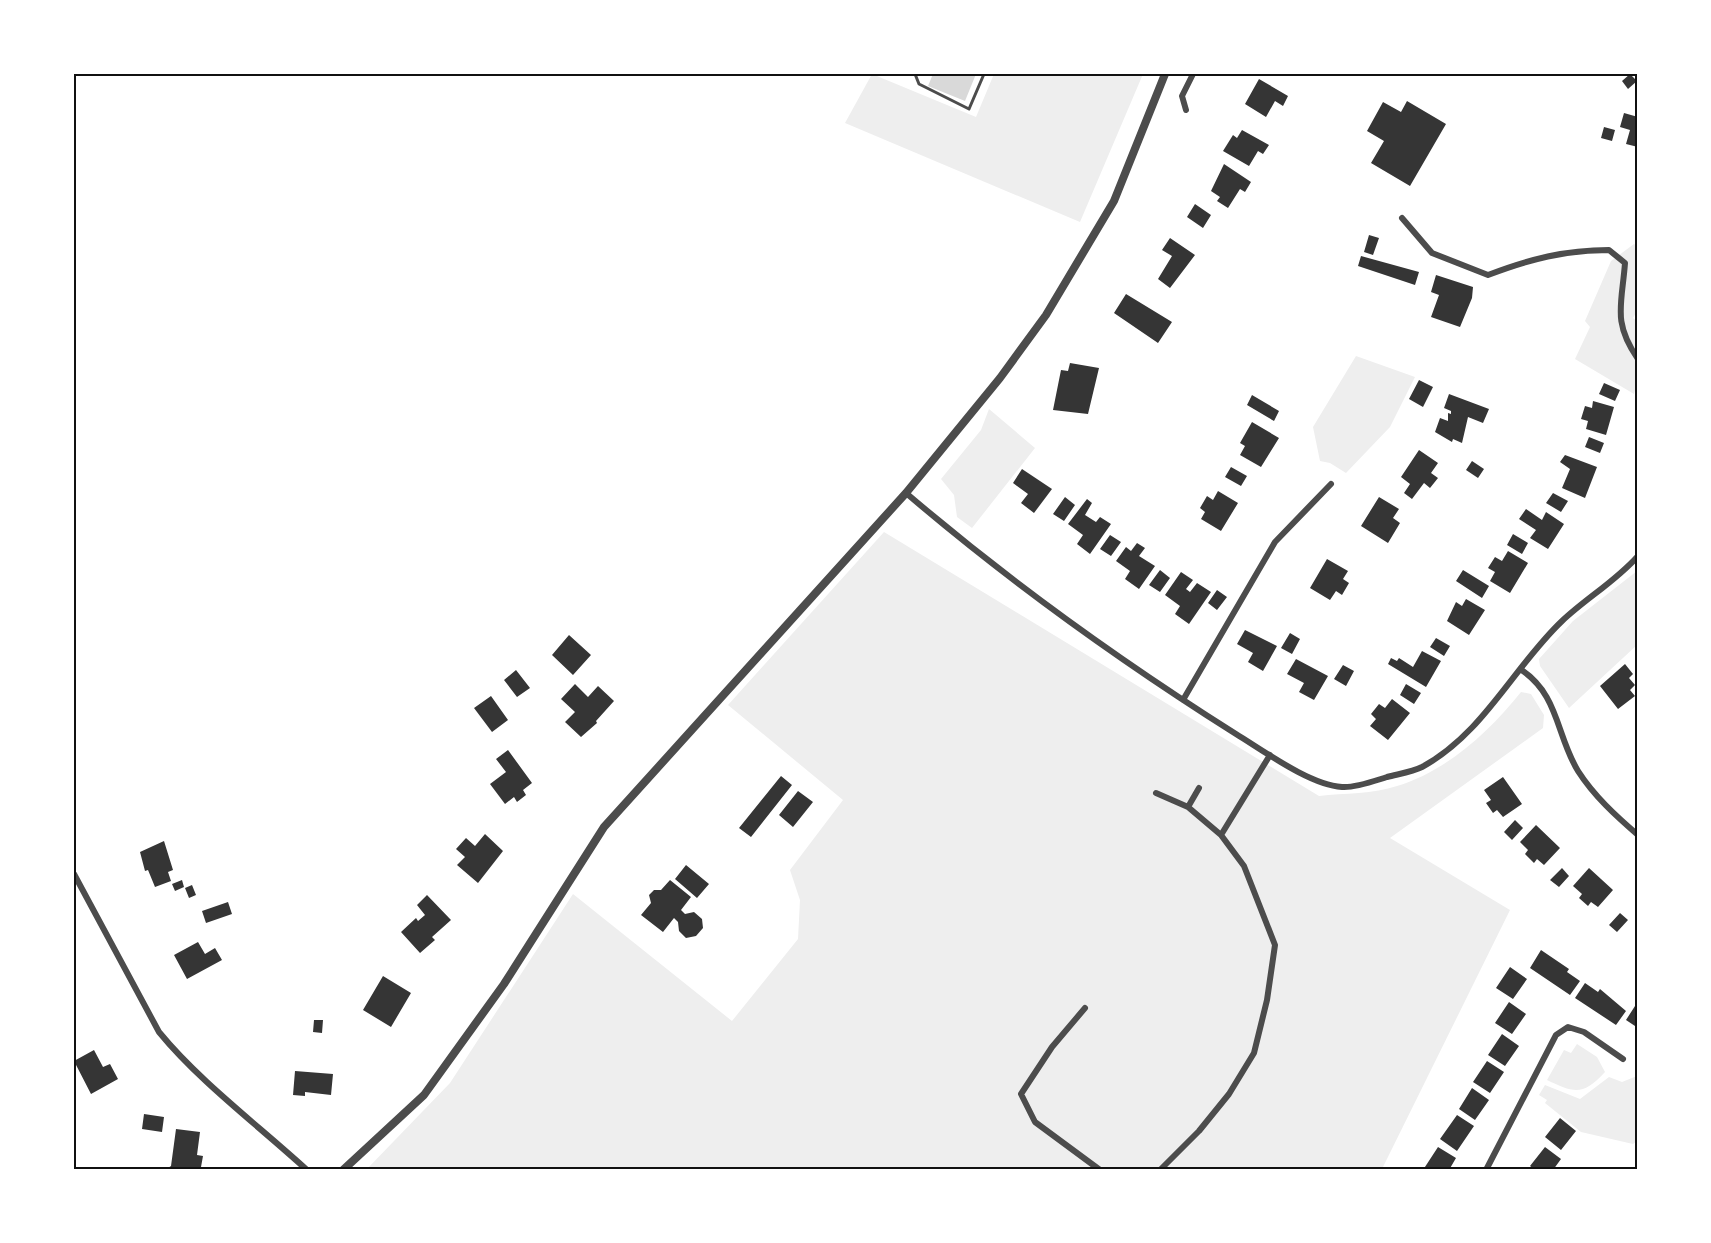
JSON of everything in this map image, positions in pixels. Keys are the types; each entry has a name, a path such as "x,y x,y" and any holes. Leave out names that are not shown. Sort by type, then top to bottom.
{"street":[{"path":"343,1170 424,1095 504,984 604,827 906,493 1000,378 1046,315 1114,201 1165,74"},
{"path":"1186,110 1182,96 1193,74"},
{"path":"1402,218 1432,253 1488,275 1523,262 1572,250 1609,250 1625,263 1618,315 1626,343 1638,359"},
{"path":"1183,700 1275,542 1331,484"},
{"path":"906,493 968,545 1183,700 1270,755 1314,778 1343,787 1420,768 1446,751 1491,708 1520,669 1562,621 1625,571 1638,556"},
{"path":"1520,669 1536,679 1547,698 1577,770 1608,808 1638,835"},
{"path":"1221,835 1270,755"},
{"path":"1188,807 1199,788"},
{"path":"1156,793 1188,807 1221,835 1244,866 1275,945 1267,1000 1254,1053 1229,1094 1199,1131 1160,1170"},
{"path":"74,874 159,1032 242,1113 307,1170"},
{"path":"1085,1008 1052,1047 1021,1094 1035,1122 1100,1170"},
{"path":"1486,1170 1556,1035 1568,1027 1584,1032 1623,1059"}],"lane":[{"path":"915,74 919,84 969,109 984,74"}],"shaded area":[{"path":"872,74 976,117 994,74 1143,74 1080,222 845,123"},
{"path":"933,74 976,74 965,101 928,86"},
{"path":"1634,244 1638,247 1637,311 1633,318 1638,322 1638,378 1634,394 1575,359 1590,327 1585,321 1611,261"},
{"path":"1356,356 1415,377 1390,427 1346,473 1330,463 1320,461 1313,427"},
{"path":"989,409 1035,448 972,528 957,517 954,495 941,479 981,430"},
{"path":"884,532 1319,796 1379,791 1415,779 1450,760 1466,748 1496,721 1521,692 1531,694 1544,715 1543,728 1390,838 1510,910 1382,1169 366,1170 450,1083 573,894 732,1021 798,939 800,900 790,870 843,800 728,705"},
{"path":"1637,571 1637,645 1569,708 1540,666 1539,659 1573,621"},
{"path":"1577,1044 1597,1057 1605,1072 1584,1089 1578,1090 1564,1088 1547,1080 1564,1050 1571,1053"},
{"path":"1637,1076 1637,1141 1633,1144 1581,1132 1545,1103 1547,1100 1539,1095 1545,1085 1580,1099 1609,1077 1622,1082"}],"building":[{"path":"1630,74 1637,81 1628,89 1622,81"},
{"path":"1259,79 1288,96 1283,106 1275,101 1266,117 1245,104"},
{"path":"1407,101 1446,124 1410,186 1371,163 1384,141 1367,131 1383,102 1401,112"},
{"path":"1624,113 1638,117 1638,147 1626,144 1630,130 1620,127"},
{"path":"1604,127 1615,130 1612,141 1601,138"},
{"path":"1242,130 1269,145 1263,154 1258,151 1249,166 1223,151 1233,135 1237,138"},
{"path":"1224,164 1251,182 1245,192 1240,189 1228,208 1217,201 1220,197 1211,191"},
{"path":"1195,204 1211,215 1203,228 1187,217"},
{"path":"1369,235 1379,238 1373,255 1364,252"},
{"path":"1170,238 1195,255 1170,288 1158,279 1172,256 1162,250"},
{"path":"1361,256 1419,272 1415,285 1358,266"},
{"path":"1436,275 1473,287 1472,298 1460,327 1431,317 1439,295 1431,292"},
{"path":"1126,294 1172,322 1158,343 1114,313"},
{"path":"1070,363 1099,368 1088,414 1053,410 1061,370 1068,371"},
{"path":"1419,380 1433,387 1423,407 1409,399"},
{"path":"1604,383 1620,390 1615,401 1599,394"},
{"path":"1449,394 1489,409 1483,423 1468,417 1462,443 1453,439 1452,442 1435,432 1440,418 1448,421 1448,413 1451,414 1451,411 1444,408"},
{"path":"1252,395 1279,411 1274,421 1247,405"},
{"path":"1593,401 1614,407 1606,435 1586,429 1588,421 1581,419 1585,406 1592,408"},
{"path":"1252,422 1279,438 1261,467 1240,455 1245,446 1240,443"},
{"path":"1589,437 1604,443 1600,453 1585,447"},
{"path":"1419,450 1438,463 1431,473 1438,478 1430,488 1424,483 1412,499 1404,493 1410,484 1401,477"},
{"path":"1565,455 1597,467 1585,498 1562,488 1570,469 1560,462"},
{"path":"1472,461 1484,469 1478,478 1466,470"},
{"path":"1231,467 1247,476 1241,486 1225,477"},
{"path":"1022,469 1052,489 1034,513 1021,503 1028,494 1013,483"},
{"path":"1218,491 1238,503 1221,531 1201,519 1205,512 1200,508 1207,496 1213,500"},
{"path":"1553,493 1568,501 1561,512 1546,503"},
{"path":"1065,497 1075,505 1064,521 1053,514"},
{"path":"1379,497 1399,509 1393,518 1400,523 1388,543 1361,526"},
{"path":"1087,499 1092,503 1085,515 1096,522 1100,517 1111,524 1090,554 1077,544 1083,535 1068,524"},
{"path":"1526,509 1542,520 1546,512 1564,524 1548,549 1530,538 1536,530 1519,519"},
{"path":"1513,534 1528,543 1522,554 1507,545"},
{"path":"1110,535 1121,542 1111,556 1100,549"},
{"path":"1137,543 1145,548 1139,556 1155,566 1139,589 1125,579 1130,571 1116,561 1126,547 1131,551"},
{"path":"1508,551 1528,563 1510,593 1490,581 1495,572 1488,568 1495,557 1502,561"},
{"path":"1327,559 1348,571 1343,579 1349,583 1342,595 1336,591 1330,600 1310,588"},
{"path":"1160,570 1170,578 1160,592 1149,585"},
{"path":"1463,570 1489,586 1482,598 1456,581"},
{"path":"1181,572 1193,580 1186,589 1190,592 1197,583 1211,592 1189,624 1175,614 1180,606 1165,595"},
{"path":"1217,590 1227,597 1217,610 1208,603"},
{"path":"1466,599 1485,610 1469,635 1447,621 1456,602 1462,606"},
{"path":"1245,630 1277,646 1263,671 1248,662 1253,653 1237,644"},
{"path":"1290,633 1300,639 1292,654 1281,648"},
{"path":"569,635 591,655 573,675 552,655"},
{"path":"1436,638 1450,646 1444,656 1430,647"},
{"path":"1422,651 1441,661 1426,687 1388,664 1391,658 1397,661 1399,658 1413,667"},
{"path":"1296,659 1328,676 1314,700 1299,692 1304,683 1287,674"},
{"path":"1625,664 1633,674 1629,678 1635,685 1630,690 1635,696 1618,709 1600,686"},
{"path":"1343,665 1354,671 1346,686 1334,679"},
{"path":"516,670 530,688 517,697 504,680"},
{"path":"575,684 588,697 598,686 614,701 596,721 597,723 581,737 565,722 575,712 561,699"},
{"path":"1406,684 1421,693 1414,704 1400,695"},
{"path":"491,696 508,720 492,732 474,708"},
{"path":"1392,699 1410,713 1388,740 1370,726 1376,719 1371,714 1379,704 1385,708"},
{"path":"508,750 532,783 523,790 526,795 517,802 514,797 505,804 490,784 506,772 496,759"},
{"path":"781,776 792,785 751,837 739,828"},
{"path":"1503,777 1522,804 1503,817 1497,810 1493,813 1486,803 1491,800 1484,790"},
{"path":"798,791 813,802 793,827 779,815"},
{"path":"1515,820 1523,828 1512,840 1504,832"},
{"path":"1536,825 1560,848 1544,865 1537,859 1534,863 1525,854 1528,850 1520,842"},
{"path":"485,834 503,851 478,883 457,865 465,857 456,849 466,838 475,846"},
{"path":"164,841 173,870 168,872 171,881 155,887 148,870 145,871 140,852"},
{"path":"686,865 709,884 697,898 675,879"},
{"path":"1562,868 1569,876 1559,887 1550,880"},
{"path":"1589,868 1613,890 1598,907 1591,902 1588,906 1579,898 1582,894 1573,886"},
{"path":"182,880 184,887 175,891 172,884"},
{"path":"670,880 691,897 681,910 685,914 694,912 702,919 703,928 696,936 686,938 679,931 678,922 674,918 663,932 641,915 651,903 649,895 654,890 661,890"},
{"path":"192,885 196,895 189,898 185,888"},
{"path":"427,895 451,920 432,937 435,940 420,953 401,932 416,918 418,921 425,915 417,905"},
{"path":"228,902 232,914 206,923 202,911"},
{"path":"1620,913 1628,920 1617,932 1609,925"},
{"path":"198,942 205,954 215,948 222,960 187,979 174,955"},
{"path":"1541,950 1569,969 1567,972 1580,981 1570,995 1530,968"},
{"path":"1510,967 1527,979 1513,999 1496,988"},
{"path":"383,976 411,993 391,1027 363,1010"},
{"path":"1585,983 1598,992 1600,989 1626,1011 1616,1025 1575,998"},
{"path":"1509,1002 1526,1014 1512,1034 1495,1023"},
{"path":"1635,1006 1638,1008 1638,1028 1626,1020"},
{"path":"314,1020 323,1020 322,1033 313,1032"},
{"path":"1502,1034 1519,1046 1505,1066 1488,1055"},
{"path":"94,1050 103,1067 110,1064 118,1079 91,1094 74,1061"},
{"path":"1487,1061 1504,1072 1490,1093 1473,1082"},
{"path":"295,1071 333,1074 331,1095 305,1092 305,1096 293,1095"},
{"path":"1472,1088 1489,1100 1475,1120 1459,1109"},
{"path":"144,1114 164,1117 162,1132 142,1129"},
{"path":"1457,1115 1474,1126 1457,1151 1440,1139"},
{"path":"1560,1118 1576,1131 1561,1150 1545,1137"},
{"path":"176,1129 200,1132 197,1155 203,1156 201,1167 165,1170 171,1166"},
{"path":"1438,1147 1456,1158 1449,1170 1423,1170"},
{"path":"1545,1147 1561,1159 1553,1170 1535,1170 1530,1166"}]}
